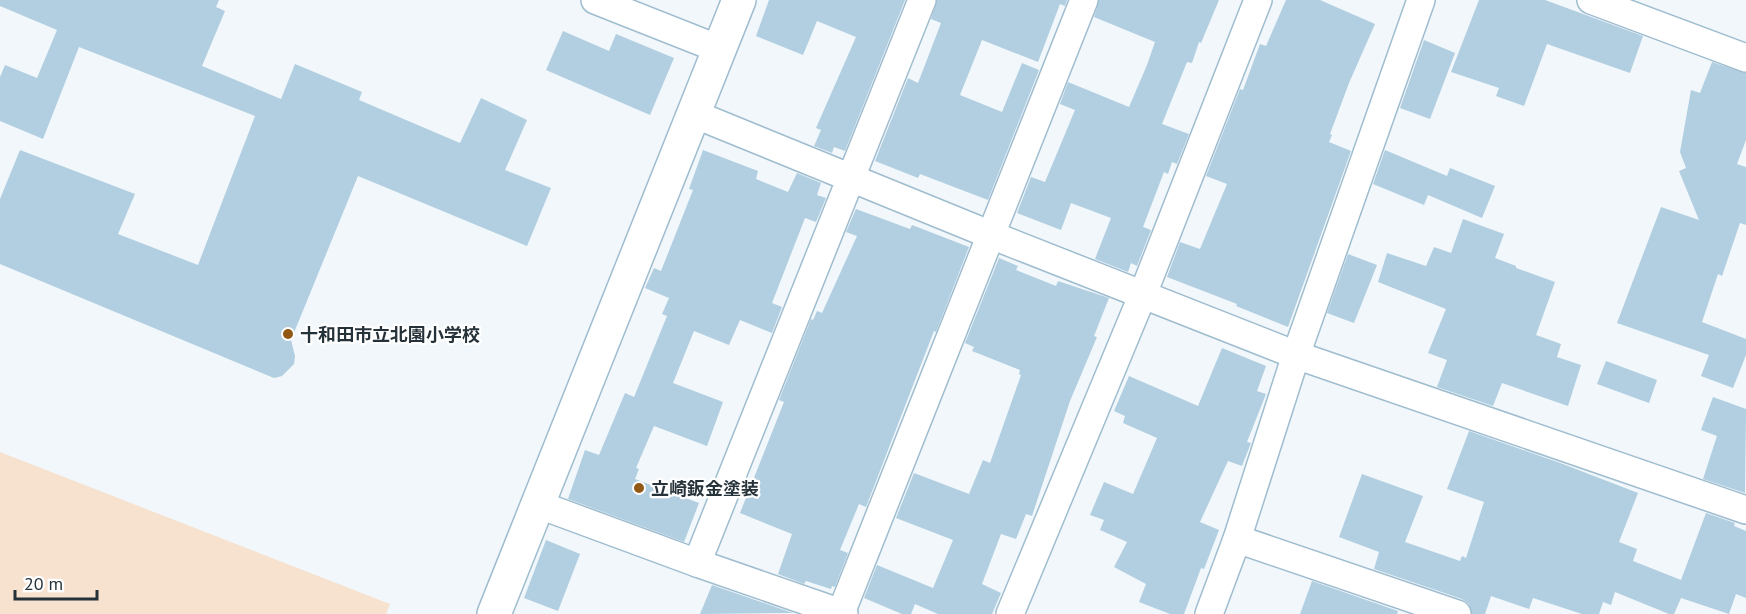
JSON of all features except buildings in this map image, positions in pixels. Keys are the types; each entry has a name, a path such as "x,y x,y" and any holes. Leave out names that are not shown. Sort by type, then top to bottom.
{"street":[{"path":"494,614 739,0"},
{"path":"697,563 922,0"},
{"path":"537,504 842,614 1084,0"},
{"path":"1010,614 1143,294 1258,0"},
{"path":"1209,614 1237,539 1296,355 1421,0"},
{"path":"1591,0 1746,58"},
{"path":"600,1 719,49"},
{"path":"694,114 990,235 1296,355 1746,510"},
{"path":"1237,539 1457,614"}],"shaded area":[{"path":"0,452 390,604 386,614 0,614"}],"place":[{"name":"十和田市立北園小学校","path":"288,334"},
{"name":"立崎鈑金塗装","path":"639,488"}]}
